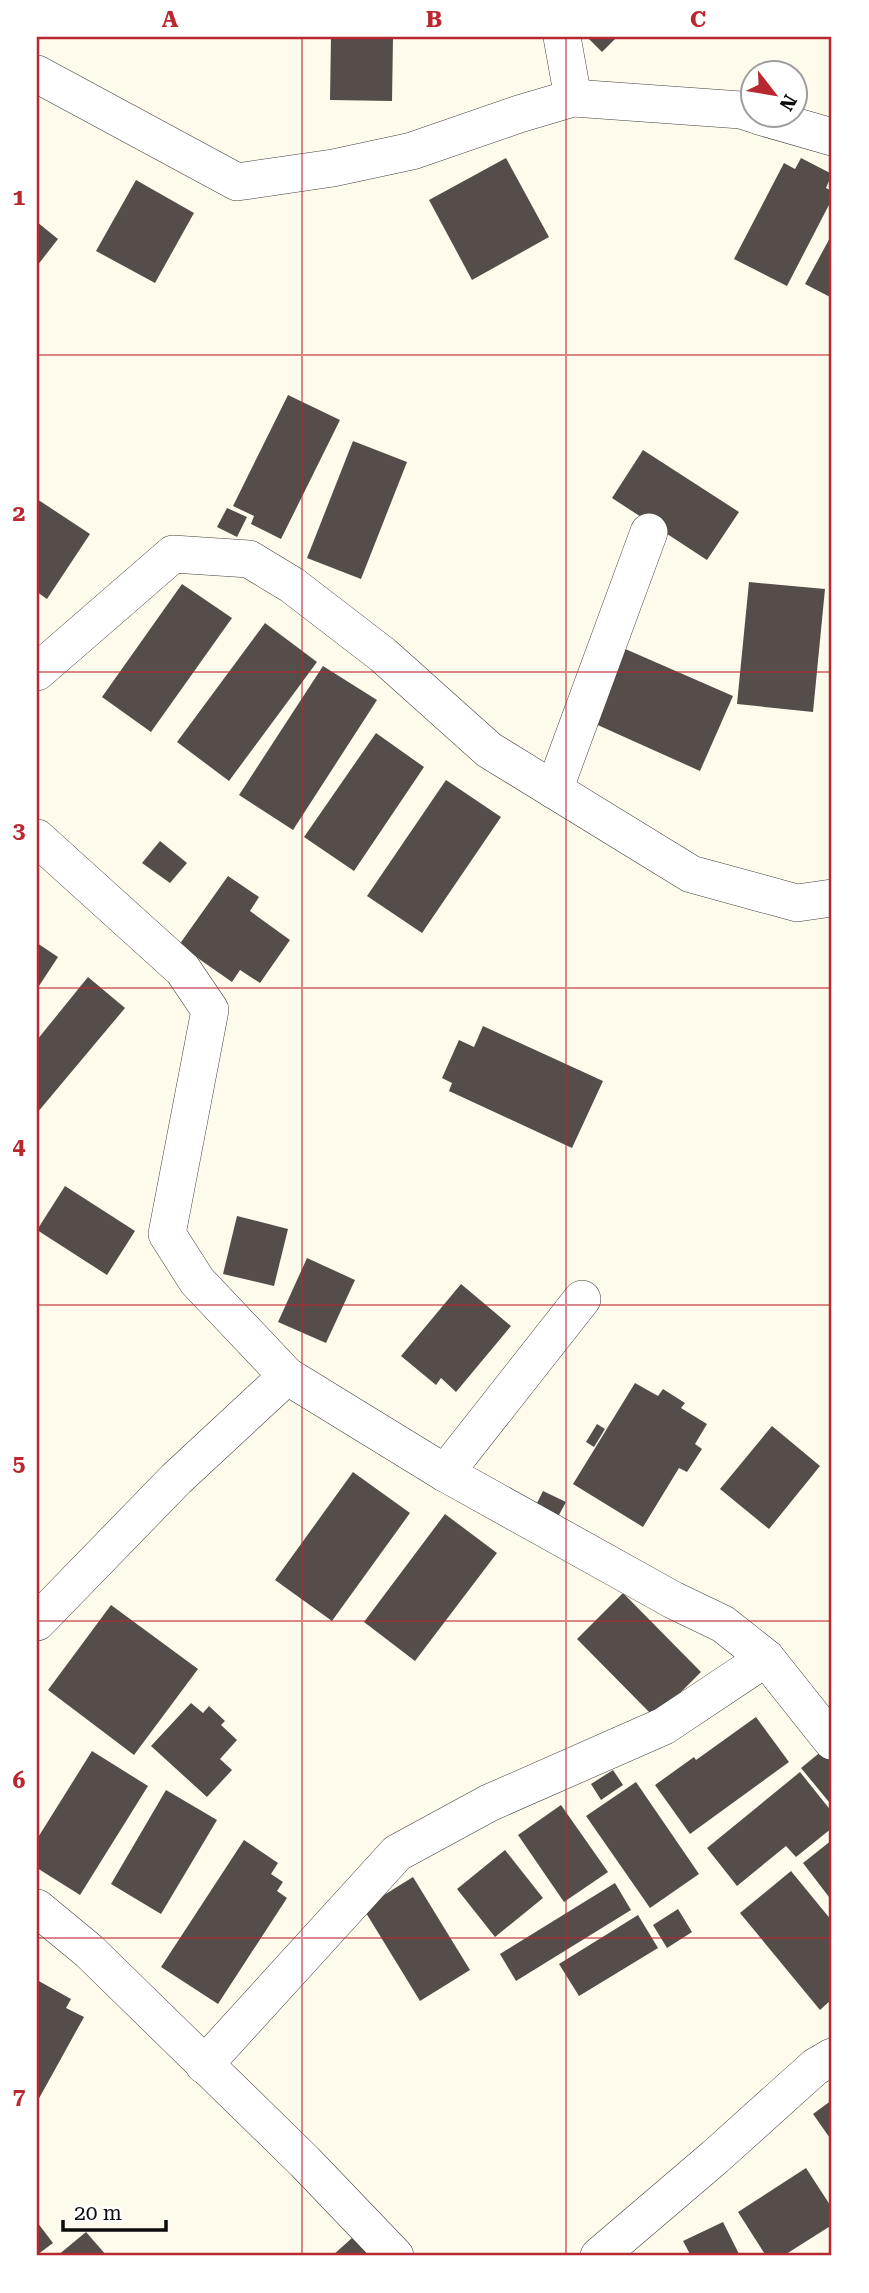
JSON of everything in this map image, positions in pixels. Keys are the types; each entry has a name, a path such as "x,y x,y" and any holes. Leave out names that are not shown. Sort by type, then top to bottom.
{"street":[{"path":"562,37 573,99"},
{"path":"37,74 237,182 333,169 412,151 519,114 573,99 740,110"},
{"path":"810,130 832,136"},
{"path":"554,790 649,532"},
{"path":"37,672 173,554 249,559 292,585 383,655 489,750 691,874 797,903 832,898"},
{"path":"37,838 183,970 210,1010 167,1234 197,1281 287,1376 444,1473 673,1600 723,1624 766,1658 832,1741"},
{"path":"444,1473 582,1299"},
{"path":"37,1622 176,1479 287,1376"},
{"path":"204,2065 397,1853 489,1803 664,1726 766,1658"},
{"path":"37,1908 89,1951 305,2162 395,2256"},
{"path":"599,2256 815,2067 832,2057"}],"building":[{"path":"331,37 393,37 392,101 330,100"},
{"path":"587,37 617,37 602,52"},
{"path":"506,158 549,237 472,280 429,200"},
{"path":"801,158 832,174 826,188 832,191 832,199 787,286 734,259 784,163 795,169"},
{"path":"136,180 194,213 155,283 96,251"},
{"path":"37,222 58,239 37,266"},
{"path":"832,234 832,298 805,284"},
{"path":"288,395 340,420 281,539 251,524 254,516 233,506"},
{"path":"353,441 407,462 361,579 307,558"},
{"path":"643,450 739,512 707,560 612,498"},
{"path":"37,499 90,534 47,599 37,592"},
{"path":"227,508 247,517 237,537 217,527"},
{"path":"749,582 825,589 813,712 737,704"},
{"path":"182,584 232,618 151,732 102,697"},
{"path":"265,623 317,662 229,781 177,742"},
{"path":"623,648 733,696 700,771 591,722"},
{"path":"323,666 377,700 293,830 239,795"},
{"path":"376,733 424,767 354,871 304,837"},
{"path":"446,780 501,817 422,933 367,896"},
{"path":"160,841 187,863 170,883 142,863"},
{"path":"228,876 259,897 250,911 290,940 260,983 240,970 232,982 179,945"},
{"path":"37,943 58,957 37,989"},
{"path":"88,977 125,1008 37,1113 37,1040"},
{"path":"483,1026 603,1081 572,1148 449,1091 452,1083 442,1078 459,1040 474,1047"},
{"path":"65,1186 135,1231 107,1275 37,1230"},
{"path":"237,1216 288,1229 274,1286 223,1274"},
{"path":"307,1258 355,1280 326,1343 278,1322"},
{"path":"461,1284 511,1326 456,1392 441,1378 436,1385 401,1356"},
{"path":"635,1383 658,1396 663,1389 685,1403 681,1408 707,1424 695,1444 702,1449 687,1472 679,1468 643,1527 573,1484"},
{"path":"597,1424 605,1429 594,1447 586,1442"},
{"path":"772,1426 820,1466 769,1529 720,1489"},
{"path":"353,1472 410,1513 332,1621 275,1580"},
{"path":"543,1491 566,1502 553,1526 531,1515"},
{"path":"445,1514 497,1553 415,1661 364,1622"},
{"path":"623,1593 701,1672 655,1718 577,1639"},
{"path":"111,1605 198,1669 134,1755 48,1690"},
{"path":"191,1703 203,1713 209,1706 225,1721 221,1725 237,1740 220,1759 232,1770 207,1797 151,1746"},
{"path":"756,1717 789,1762 690,1834 655,1785 694,1757 696,1760"},
{"path":"823,1750 832,1760 832,1800 829,1802 801,1768"},
{"path":"92,1751 148,1786 80,1895 37,1868 37,1839"},
{"path":"613,1770 623,1785 601,1800 591,1784"},
{"path":"800,1772 832,1812 832,1828 796,1857 786,1846 737,1886 707,1848"},
{"path":"636,1782 699,1874 650,1908 586,1816"},
{"path":"166,1790 217,1820 161,1914 111,1884"},
{"path":"561,1805 608,1872 564,1902 518,1835"},
{"path":"244,1840 278,1863 271,1874 283,1882 277,1891 287,1898 218,2004 161,1967"},
{"path":"832,1840 832,1901 803,1863"},
{"path":"505,1850 543,1898 495,1937 457,1889"},
{"path":"791,1871 832,1921 832,1999 820,2010 740,1913"},
{"path":"413,1877 470,1970 420,2001 363,1908"},
{"path":"615,1883 631,1910 516,1981 500,1954"},
{"path":"678,1909 692,1932 667,1948 653,1925"},
{"path":"638,1915 658,1948 579,1996 559,1964"},
{"path":"37,1980 71,1999 66,2008 84,2017 37,2102"},
{"path":"832,2100 832,2141 813,2114"},
{"path":"806,2168 832,2208 832,2225 783,2256 766,2256 738,2212"},
{"path":"37,2222 53,2243 37,2255"},
{"path":"723,2222 740,2256 691,2256 683,2241"},
{"path":"86,2232 107,2256 57,2256"},
{"path":"352,2238 370,2256 332,2256"}]}
